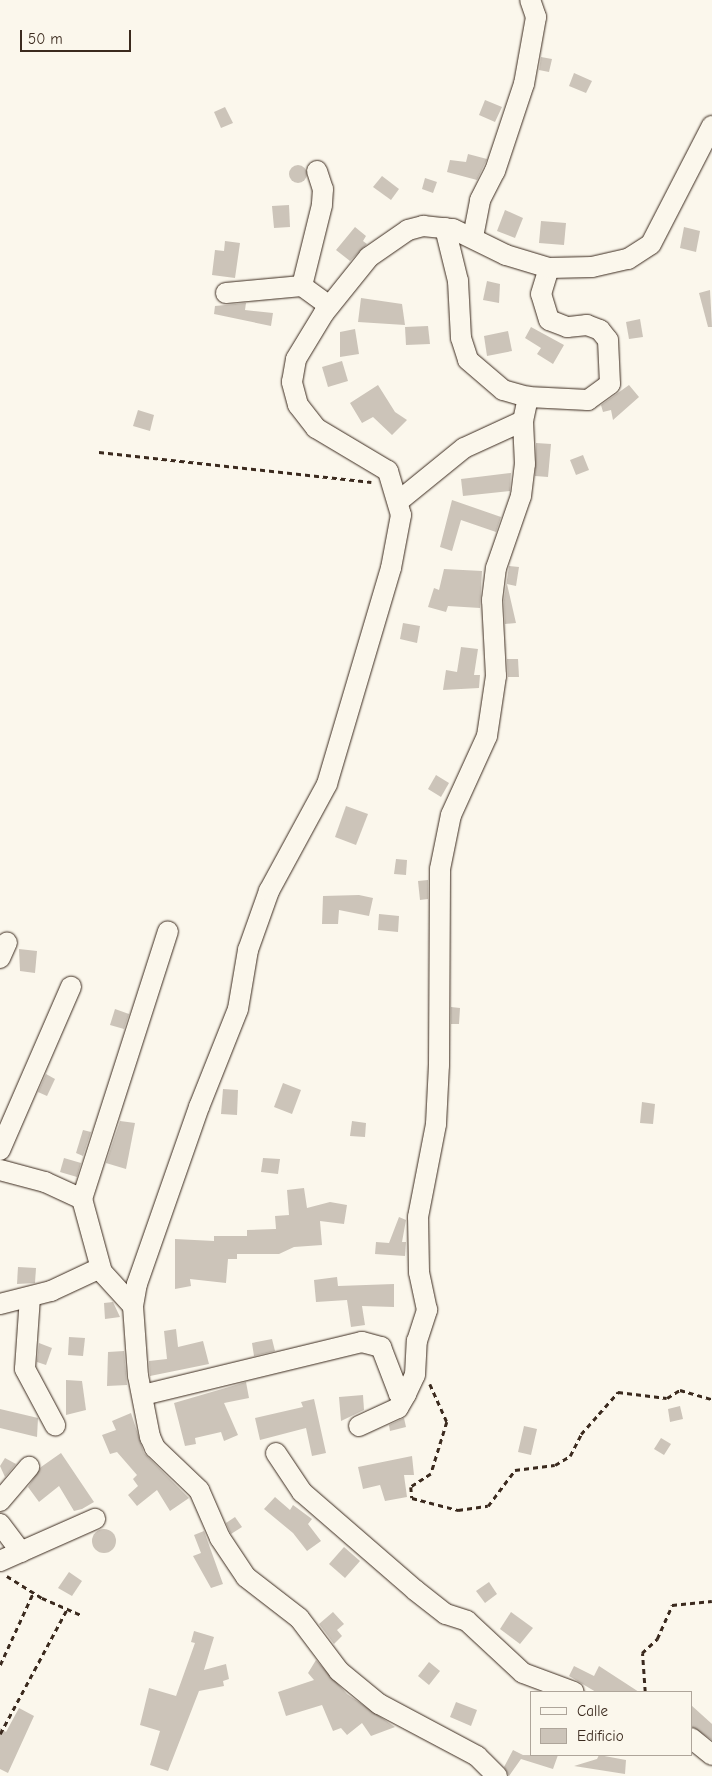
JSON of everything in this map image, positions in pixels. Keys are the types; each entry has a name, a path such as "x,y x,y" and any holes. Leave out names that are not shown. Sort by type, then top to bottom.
{"street":[{"path":"473,237 480,200 495,171 524,84 536,17 530,0"},
{"path":"497,1776 477,1756 379,1704 339,1671 299,1618 246,1577 220,1538 199,1490 155,1448 143,1395 133,1306 137,1284 199,1107 238,1009 248,950 269,891 327,784 391,568 398,492 377,462 316,428 293,394 296,359 330,306 369,257 394,238 423,226 445,228 473,237 506,255 548,268 592,267 628,259 651,244 712,126"},
{"path":"302,286 322,206 323,189 317,171"},
{"path":"445,228 458,282 461,338 468,360 503,390 528,397 588,400 610,384 608,340 600,330 557,325 544,312 541,294 548,268"},
{"path":"226,293 302,286 330,306"},
{"path":"359,1426 398,1408 406,1394 417,1366 417,1341 427,1310 419,1272 418,1217 436,1124 439,1065 440,869 451,815 487,736 497,653 492,600 496,568 521,496 525,464 523,421 528,397"},
{"path":"398,492 464,448 523,421"},
{"path":"133,1306 100,1268 82,1199 168,930"},
{"path":"0,1150 71,987"},
{"path":"0,1170 62,1188 82,1199"},
{"path":"0,1304 30,1297 100,1268"},
{"path":"30,1297 25,1369 55,1425"},
{"path":"143,1395 362,1342 381,1347 398,1392 406,1394"},
{"path":"276,1453 302,1492 415,1590 446,1614 467,1620 523,1673 571,1691"},
{"path":"0,1501 29,1467"},
{"path":"0,1561 95,1519"},
{"path":"0,1524 21,1552"},
{"path":"692,1739 712,1754"}],"path":[{"path":"99,452 398,492"},
{"path":"417,1366 438,1395 447,1422 430,1474 410,1487 412,1498 458,1510 488,1506 515,1470 555,1466 570,1456 581,1434 618,1392 667,1398 680,1390 712,1399"},
{"path":"0,1572 33,1593 81,1615"},
{"path":"0,1665 33,1593"},
{"path":"645,1691 642,1653 657,1639 672,1605 712,1601"},
{"path":"0,1734 67,1610"}],"building":[{"path":"541,57 552,59 549,72 539,70"},
{"path":"574,73 592,81 586,93 569,86"},
{"path":"485,100 502,107 495,122 479,115"},
{"path":"225,107 233,123 221,128 214,112"},
{"path":"468,154 487,159 477,180 447,172 450,160 466,162"},
{"path":"298,165 305,167 307,174 305,181 298,183 291,181 289,174 291,167"},
{"path":"382,176 399,189 391,200 373,187"},
{"path":"425,178 437,182 433,193 422,189"},
{"path":"289,205 290,227 274,228 272,206"},
{"path":"505,210 523,218 515,238 497,231"},
{"path":"541,221 566,223 564,245 539,243"},
{"path":"355,227 366,236 363,241 367,244 350,261 336,250"},
{"path":"684,227 700,231 696,252 680,248"},
{"path":"225,241 240,243 235,278 212,275 215,250 224,251"},
{"path":"487,281 500,284 499,303 483,300"},
{"path":"710,290 712,327 708,327 699,293"},
{"path":"361,298 402,304 405,325 358,322"},
{"path":"246,303 245,310 273,313 271,326 214,314 215,306"},
{"path":"640,319 643,337 629,339 626,322"},
{"path":"428,326 430,344 406,345 405,327"},
{"path":"531,327 564,345 553,364 537,354 541,348 525,338"},
{"path":"355,329 359,354 340,357 340,332"},
{"path":"508,331 512,351 487,356 484,336"},
{"path":"342,361 348,381 328,387 322,367"},
{"path":"378,385 395,412 407,420 392,435 373,417 362,423 350,403"},
{"path":"629,385 639,397 613,420 611,410 603,412 601,405"},
{"path":"138,410 154,415 150,431 133,426"},
{"path":"536,443 551,444 548,477 535,476"},
{"path":"583,455 589,470 576,475 570,460"},
{"path":"511,473 510,491 463,496 461,479"},
{"path":"452,500 501,517 496,532 461,520 452,551 440,547"},
{"path":"509,566 519,567 516,586 507,584 516,623 505,624 504,600"},
{"path":"444,569 482,571 480,608 448,606 446,612 428,607 434,588 439,590"},
{"path":"403,623 420,626 417,643 400,639"},
{"path":"461,647 478,649 474,675 480,675 479,688 443,690 446,670 457,672"},
{"path":"507,659 518,659 519,677 508,677"},
{"path":"436,775 449,783 441,797 428,789"},
{"path":"346,806 368,814 356,845 335,837"},
{"path":"396,859 407,860 406,875 394,874"},
{"path":"428,880 428,899 420,900 418,881"},
{"path":"359,895 373,898 369,916 339,910 338,924 322,924 323,896"},
{"path":"379,914 399,916 398,932 378,930"},
{"path":"19,949 37,951 35,973 20,971"},
{"path":"451,1007 460,1008 459,1024 451,1024"},
{"path":"115,1009 129,1014 124,1029 110,1025"},
{"path":"46,1074 55,1079 47,1096 38,1092"},
{"path":"283,1083 301,1090 292,1114 274,1107"},
{"path":"223,1089 238,1090 237,1115 221,1114"},
{"path":"642,1102 655,1104 653,1124 640,1123"},
{"path":"120,1121 135,1123 126,1169 106,1163"},
{"path":"352,1121 366,1123 365,1137 350,1136"},
{"path":"83,1130 91,1132 83,1156 76,1153"},
{"path":"64,1158 81,1163 77,1177 60,1172"},
{"path":"263,1158 280,1159 278,1174 261,1172"},
{"path":"304,1188 307,1208 330,1202 347,1205 344,1224 320,1221 322,1245 294,1247 279,1254 237,1254 237,1259 228,1259 226,1283 190,1279 191,1286 175,1289 175,1239 214,1241 214,1236 247,1236 247,1230 276,1229 275,1216 289,1215 287,1190"},
{"path":"399,1217 406,1220 402,1242 406,1242 405,1256 375,1254 376,1242 389,1243"},
{"path":"18,1267 36,1268 35,1283 17,1284"},
{"path":"337,1277 338,1286 394,1284 394,1307 362,1306 365,1325 351,1327 347,1300 316,1302 314,1280"},
{"path":"113,1302 120,1317 105,1319 104,1303"},
{"path":"176,1329 178,1347 203,1341 209,1364 150,1376 149,1361 167,1359 164,1331"},
{"path":"69,1337 85,1338 83,1356 68,1355"},
{"path":"272,1339 275,1351 254,1356 252,1343"},
{"path":"39,1343 52,1348 46,1365 37,1362"},
{"path":"124,1351 127,1385 107,1386 108,1352"},
{"path":"66,1380 82,1381 86,1410 66,1415"},
{"path":"246,1382 249,1398 224,1403 238,1435 224,1441 221,1432 195,1438 196,1444 185,1446 174,1403"},
{"path":"363,1395 364,1410 341,1421 339,1397"},
{"path":"314,1399 326,1453 312,1456 306,1428 260,1440 255,1418 303,1407 301,1402"},
{"path":"680,1406 683,1419 670,1422 668,1409"},
{"path":"0,1409 38,1418 37,1437 0,1428"},
{"path":"131,1413 144,1453 189,1498 170,1511 157,1490 137,1506 128,1495 138,1486 133,1479 137,1475 117,1452 110,1454 102,1435 116,1430 112,1421"},
{"path":"404,1418 406,1427 390,1431 389,1425"},
{"path":"524,1426 537,1429 531,1455 518,1452"},
{"path":"661,1438 671,1444 664,1455 654,1449"},
{"path":"61,1453 94,1502 82,1509 74,1511 59,1486 39,1502 28,1487 41,1467"},
{"path":"412,1456 414,1475 404,1475 407,1497 385,1501 380,1485 363,1489 358,1467"},
{"path":"5,1458 16,1464 5,1477 0,1466"},
{"path":"275,1497 290,1510 293,1505 312,1519 308,1524 321,1541 307,1551 293,1533 264,1509"},
{"path":"235,1517 242,1527 231,1534 226,1523"},
{"path":"104,1529 112,1533 116,1541 112,1549 104,1553 96,1549 92,1541 96,1533"},
{"path":"204,1531 223,1584 211,1588 193,1556 201,1553 194,1535"},
{"path":"344,1547 360,1561 345,1578 329,1564"},
{"path":"69,1572 82,1581 72,1596 58,1588"},
{"path":"489,1582 497,1594 485,1603 476,1591"},
{"path":"333,1612 344,1624 337,1630 342,1636 334,1644 319,1624"},
{"path":"511,1612 533,1628 520,1644 500,1629"},
{"path":"194,1631 214,1637 204,1670 226,1664 229,1679 223,1681 224,1686 199,1691 168,1771 150,1765 160,1731 140,1725 149,1688 176,1696 195,1643 191,1642"},
{"path":"316,1660 347,1694 395,1727 371,1736 362,1723 347,1735 341,1728 333,1731 322,1705 286,1716 278,1692 314,1680 308,1673"},
{"path":"429,1662 440,1671 429,1685 418,1676"},
{"path":"574,1666 594,1676 599,1666 637,1691 594,1691 569,1676"},
{"path":"456,1702 477,1710 471,1726 450,1717"},
{"path":"692,1706 712,1724 712,1740 692,1727"},
{"path":"19,1708 34,1716 8,1773 0,1769 0,1728 6,1732"},
{"path":"513,1750 530,1756 558,1756 553,1769 521,1759 509,1776 504,1767"},
{"path":"598,1756 604,1756 626,1760 625,1774 574,1766 597,1759"}]}
